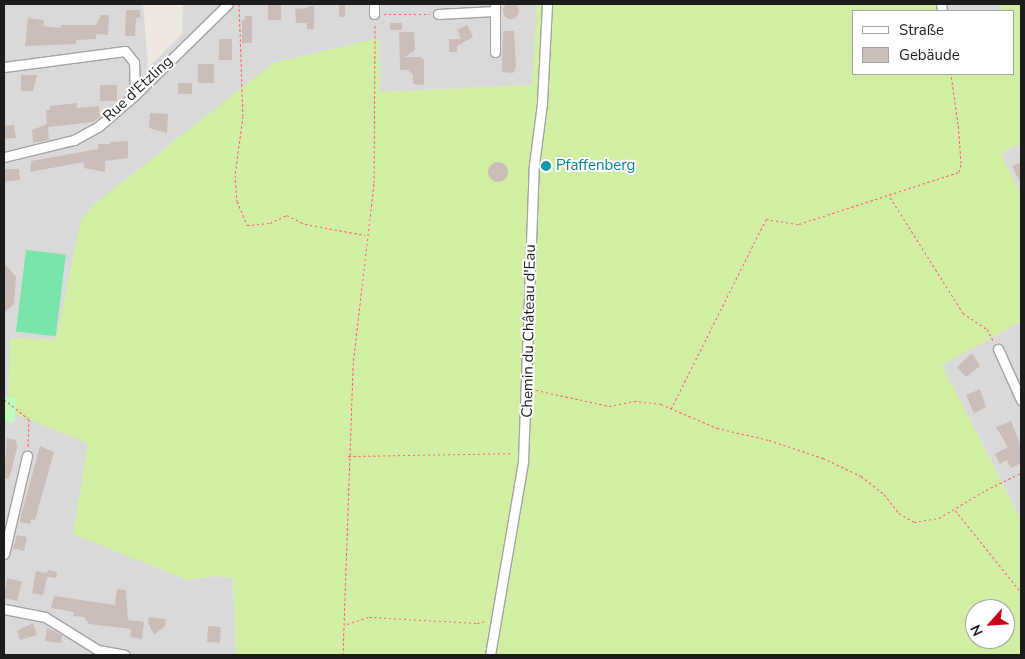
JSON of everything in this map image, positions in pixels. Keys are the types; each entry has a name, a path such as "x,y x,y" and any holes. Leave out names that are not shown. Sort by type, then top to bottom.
{"street":[{"name":"Rue d'Etzling","path":"4,157 74,140 98,126 135,96 228,4"},
{"path":"374,4 374,14"},
{"name":"Chemin du Château d'Eau","path":"490,655 494,619 524,453 534,165 542,103 547,4"},
{"path":"438,14 495,7 496,52"},
{"path":"4,67 125,52 134,62 135,96"},
{"path":"998,349 1021,400"},
{"path":"4,554 27,456"},
{"path":"4,609 45,617 98,650 125,655"}],"path":[{"path":"239,4 243,116 235,175 237,201 248,225 270,223 287,215 305,224 366,235"},
{"path":"343,655 346,624 348,456 366,235 374,183 374,14 438,14"},
{"path":"671,409 766,219 799,224 959,172 961,163 958,124 951,75"},
{"path":"889,196 963,313 987,330 998,349"},
{"path":"525,388 609,406 634,401 661,404 717,428 769,440 823,458 861,476 884,494 899,513 914,522 939,518 1021,473"},
{"path":"4,399 28,419 27,456"},
{"path":"348,456 524,453"},
{"path":"955,510 1021,592"},
{"path":"346,624 369,617 477,623 494,619"}],"shaded area":[{"path":"4,4 143,4 148,68 182,34 183,4 537,4 533,85 379,92 379,39 56,340 10,338 187,580 215,576 233,578 236,655 4,655"},
{"path":"941,4 1001,4 1001,10 941,10"},
{"path":"1021,143 1021,195 1001,154"},
{"path":"1021,321 1021,520 942,365"}],"green space":[{"path":"537,4 941,4 942,10 852,10 852,75 1015,75 1015,10 1002,10 1001,4 1021,4 1021,143 1001,154 1021,195 1021,321 942,365 1021,520 1021,655 236,655 233,578 215,576 187,580 73,534 88,443 8,411 10,338 56,340 81,219 97,202 273,63 379,38 380,92 532,85"},
{"path":"26,250 66,255 56,336 16,331"},
{"path":"4,397 17,398 14,423 4,421"}],"building":[{"path":"511,3 517,5 519,11 517,17 511,19 505,17 503,11 505,5"},
{"path":"268,4 281,4 281,20 268,20"},
{"path":"339,4 345,4 345,17 339,17"},
{"path":"308,6 314,6 314,29 307,29 307,23 296,23 295,9 308,8"},
{"path":"126,10 140,10 140,18 136,18 135,36 125,36"},
{"path":"101,15 109,15 108,35 96,34 96,39 76,40 76,44 25,46 28,18 44,20 43,26 61,28 61,25 96,25"},
{"path":"245,16 252,16 252,43 242,43 242,20 245,20"},
{"path":"390,23 402,23 402,30 390,30"},
{"path":"467,25 473,37 457,46 457,52 449,52 449,39 461,39 457,30"},
{"path":"503,31 514,31 516,67 513,73 502,72"},
{"path":"399,32 414,32 415,50 405,57 421,57 424,60 424,85 413,84 413,75 408,70 400,70"},
{"path":"219,39 232,39 232,60 219,60"},
{"path":"198,64 214,64 214,83 198,83"},
{"path":"21,75 37,75 33,91 21,91"},
{"path":"178,83 192,83 192,94 178,94"},
{"path":"100,85 117,85 117,101 100,101"},
{"path":"77,103 77,108 99,106 100,117 93,122 48,127 49,140 33,143 32,130 47,124 46,110 50,110 50,106"},
{"path":"150,113 168,114 167,133 149,128"},
{"path":"14,125 16,138 4,139 4,126"},
{"path":"128,141 128,158 105,161 105,172 84,168 84,162 30,172 31,161 98,149 98,144"},
{"path":"498,162 505,165 508,172 505,179 498,182 491,179 488,172 491,165"},
{"path":"1021,162 1021,184 1012,166"},
{"path":"4,169 19,169 20,180 4,182"},
{"path":"4,263 16,277 14,304 4,313"},
{"path":"972,353 980,366 966,377 957,367"},
{"path":"980,389 986,407 974,413 966,395"},
{"path":"1011,421 1021,446 1021,463 1011,468 1007,460 1000,464 995,454 1008,447 996,427"},
{"path":"7,438 16,440 17,448 9,479 4,478"},
{"path":"40,446 54,452 35,520 31,519 30,524 20,522"},
{"path":"17,535 27,537 24,551 13,548"},
{"path":"48,570 57,572 56,578 47,577 43,595 32,593 36,571 47,573"},
{"path":"7,578 22,582 17,601 4,598"},
{"path":"117,589 126,590 128,620 144,622 142,639 130,637 131,629 89,624 84,617 73,616 74,612 51,608 54,596 115,605"},
{"path":"149,617 166,619 165,626 154,635 148,623"},
{"path":"33,623 37,635 20,640 17,631"},
{"path":"208,626 221,627 220,643 207,642"},
{"path":"47,628 62,635 61,643 45,641"}],"place":[{"name":"Pfaffenberg","path":"546,166"}]}
